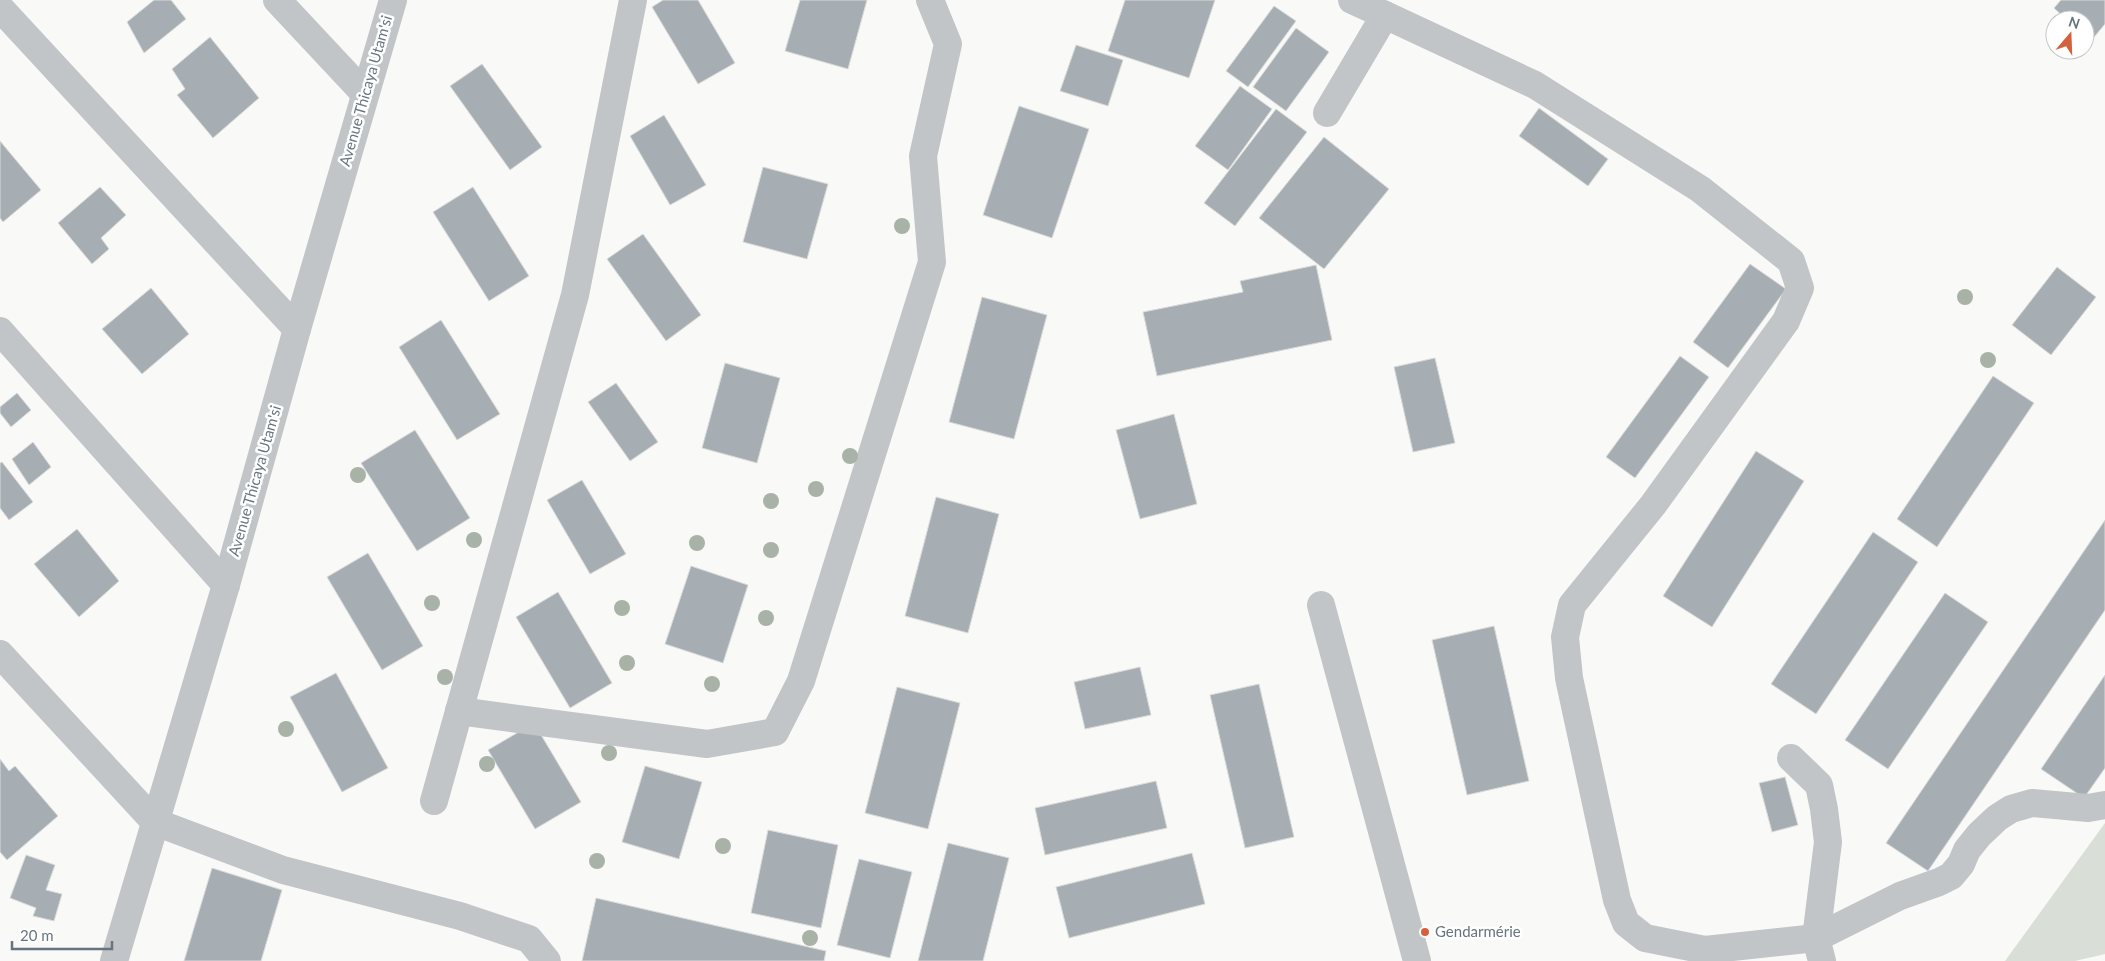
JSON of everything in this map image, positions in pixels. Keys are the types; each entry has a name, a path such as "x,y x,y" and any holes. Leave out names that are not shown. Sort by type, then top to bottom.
{"street":[{"path":"276,0 365,94"},
{"name":"Avenue Thicaya Utam'si","path":"114,961 226,585 297,329 393,0"},
{"path":"434,801 575,295 633,0"},
{"path":"459,711 707,744 775,732 801,681 932,262 922,156 948,44 930,0"},
{"path":"1352,0 1535,85 1700,190 1791,262 1800,288 1786,321 1653,505 1572,605 1565,637 1569,678 1617,900 1626,923 1646,938 1705,950 1819,949 1900,896 1951,876 1961,864 1967,850 1979,834 1997,818 2011,809 2032,803 2088,808 2105,805"},
{"path":"0,8 297,329"},
{"path":"1327,113 1385,15"},
{"path":"0,331 226,585"},
{"path":"1321,605 1417,961"},
{"path":"0,654 155,822 283,870 460,916 529,939 547,961"},
{"path":"1792,758 1819,785 1825,817 1828,842 1819,949"}],"shaded area":[{"path":"2105,823 2105,954 2075,961 2005,961"}],"building":[{"path":"154,0 171,0 186,19 144,53 127,22"},
{"path":"663,0 698,0 735,63 698,84 652,7"},
{"path":"800,0 867,0 848,69 785,51"},
{"path":"1125,0 1215,0 1189,78 1108,51"},
{"path":"2061,0 2105,0 2105,24 2095,36 2095,10 2056,10 2054,8"},
{"path":"1274,6 1296,21 1248,87 1226,71"},
{"path":"1296,28 1329,52 1286,111 1253,87"},
{"path":"210,37 259,98 213,138 177,95 185,89 172,69"},
{"path":"1076,45 1123,60 1108,106 1060,91"},
{"path":"482,64 542,147 510,170 450,86"},
{"path":"1240,86 1272,109 1228,170 1195,146"},
{"path":"1019,106 1089,129 1052,238 983,215"},
{"path":"1539,108 1608,159 1588,186 1519,136"},
{"path":"1276,109 1307,132 1235,226 1204,203"},
{"path":"664,115 706,185 670,205 630,136"},
{"path":"1324,137 1389,189 1324,269 1259,218"},
{"path":"0,141 41,190 3,222 0,218"},
{"path":"763,167 828,184 807,259 743,242"},
{"path":"100,187 126,215 101,238 109,249 92,264 58,223"},
{"path":"473,187 529,276 489,301 433,212"},
{"path":"643,234 701,315 666,341 607,259"},
{"path":"1750,264 1786,289 1728,368 1693,342"},
{"path":"1316,265 1332,340 1157,376 1143,312 1243,292 1240,281"},
{"path":"2057,267 2096,297 2051,355 2012,325"},
{"path":"151,288 189,334 142,374 102,329"},
{"path":"982,297 1047,315 1014,439 949,422"},
{"path":"441,320 500,414 457,440 399,347"},
{"path":"1680,356 1709,377 1635,478 1606,457"},
{"path":"1435,358 1455,443 1413,452 1394,367"},
{"path":"725,363 780,378 757,463 702,448"},
{"path":"1993,376 2034,403 1937,547 1897,519"},
{"path":"616,383 658,442 630,461 588,402"},
{"path":"17,393 31,410 11,427 0,413 0,407"},
{"path":"1174,414 1197,504 1140,519 1116,430"},
{"path":"415,430 470,518 417,551 361,463"},
{"path":"33,442 51,467 29,485 12,459"},
{"path":"1756,451 1804,481 1712,627 1663,596"},
{"path":"2,462 33,502 9,520 0,508 0,463"},
{"path":"582,480 626,554 590,574 547,500"},
{"path":"936,497 999,514 968,633 905,616"},
{"path":"2105,520 2105,610 1928,871 1886,843"},
{"path":"77,529 119,581 79,617 34,564"},
{"path":"1873,532 1918,562 1816,714 1771,684"},
{"path":"368,553 423,646 382,670 327,577"},
{"path":"691,566 748,585 723,663 665,644"},
{"path":"558,592 612,683 570,708 516,617"},
{"path":"1945,593 1988,622 1888,769 1845,740"},
{"path":"1494,626 1529,781 1467,795 1432,640"},
{"path":"1140,667 1151,715 1085,729 1074,682"},
{"path":"336,673 388,768 342,792 290,697"},
{"path":"2105,675 2105,768 2084,798 2041,769"},
{"path":"1259,684 1294,837 1245,848 1210,695"},
{"path":"897,687 960,703 928,829 865,813"},
{"path":"534,723 581,802 535,829 488,750"},
{"path":"0,759 9,771 15,766 58,816 7,860 0,852"},
{"path":"645,766 702,782 679,859 622,842"},
{"path":"1785,777 1798,825 1772,832 1759,783"},
{"path":"1156,781 1167,828 1045,855 1035,808"},
{"path":"768,830 838,845 821,928 751,913"},
{"path":"948,843 1009,858 983,961 918,961"},
{"path":"1192,853 1205,904 1069,938 1056,887"},
{"path":"26,855 55,865 46,890 62,894 54,921 33,916 36,908 10,898"},
{"path":"859,859 912,872 890,958 837,945"},
{"path":"212,868 282,890 261,961 184,961"},
{"path":"596,898 826,951 824,961 582,961"}],"place":[{"name":"Gendarmérie","path":"1425,932"}]}
